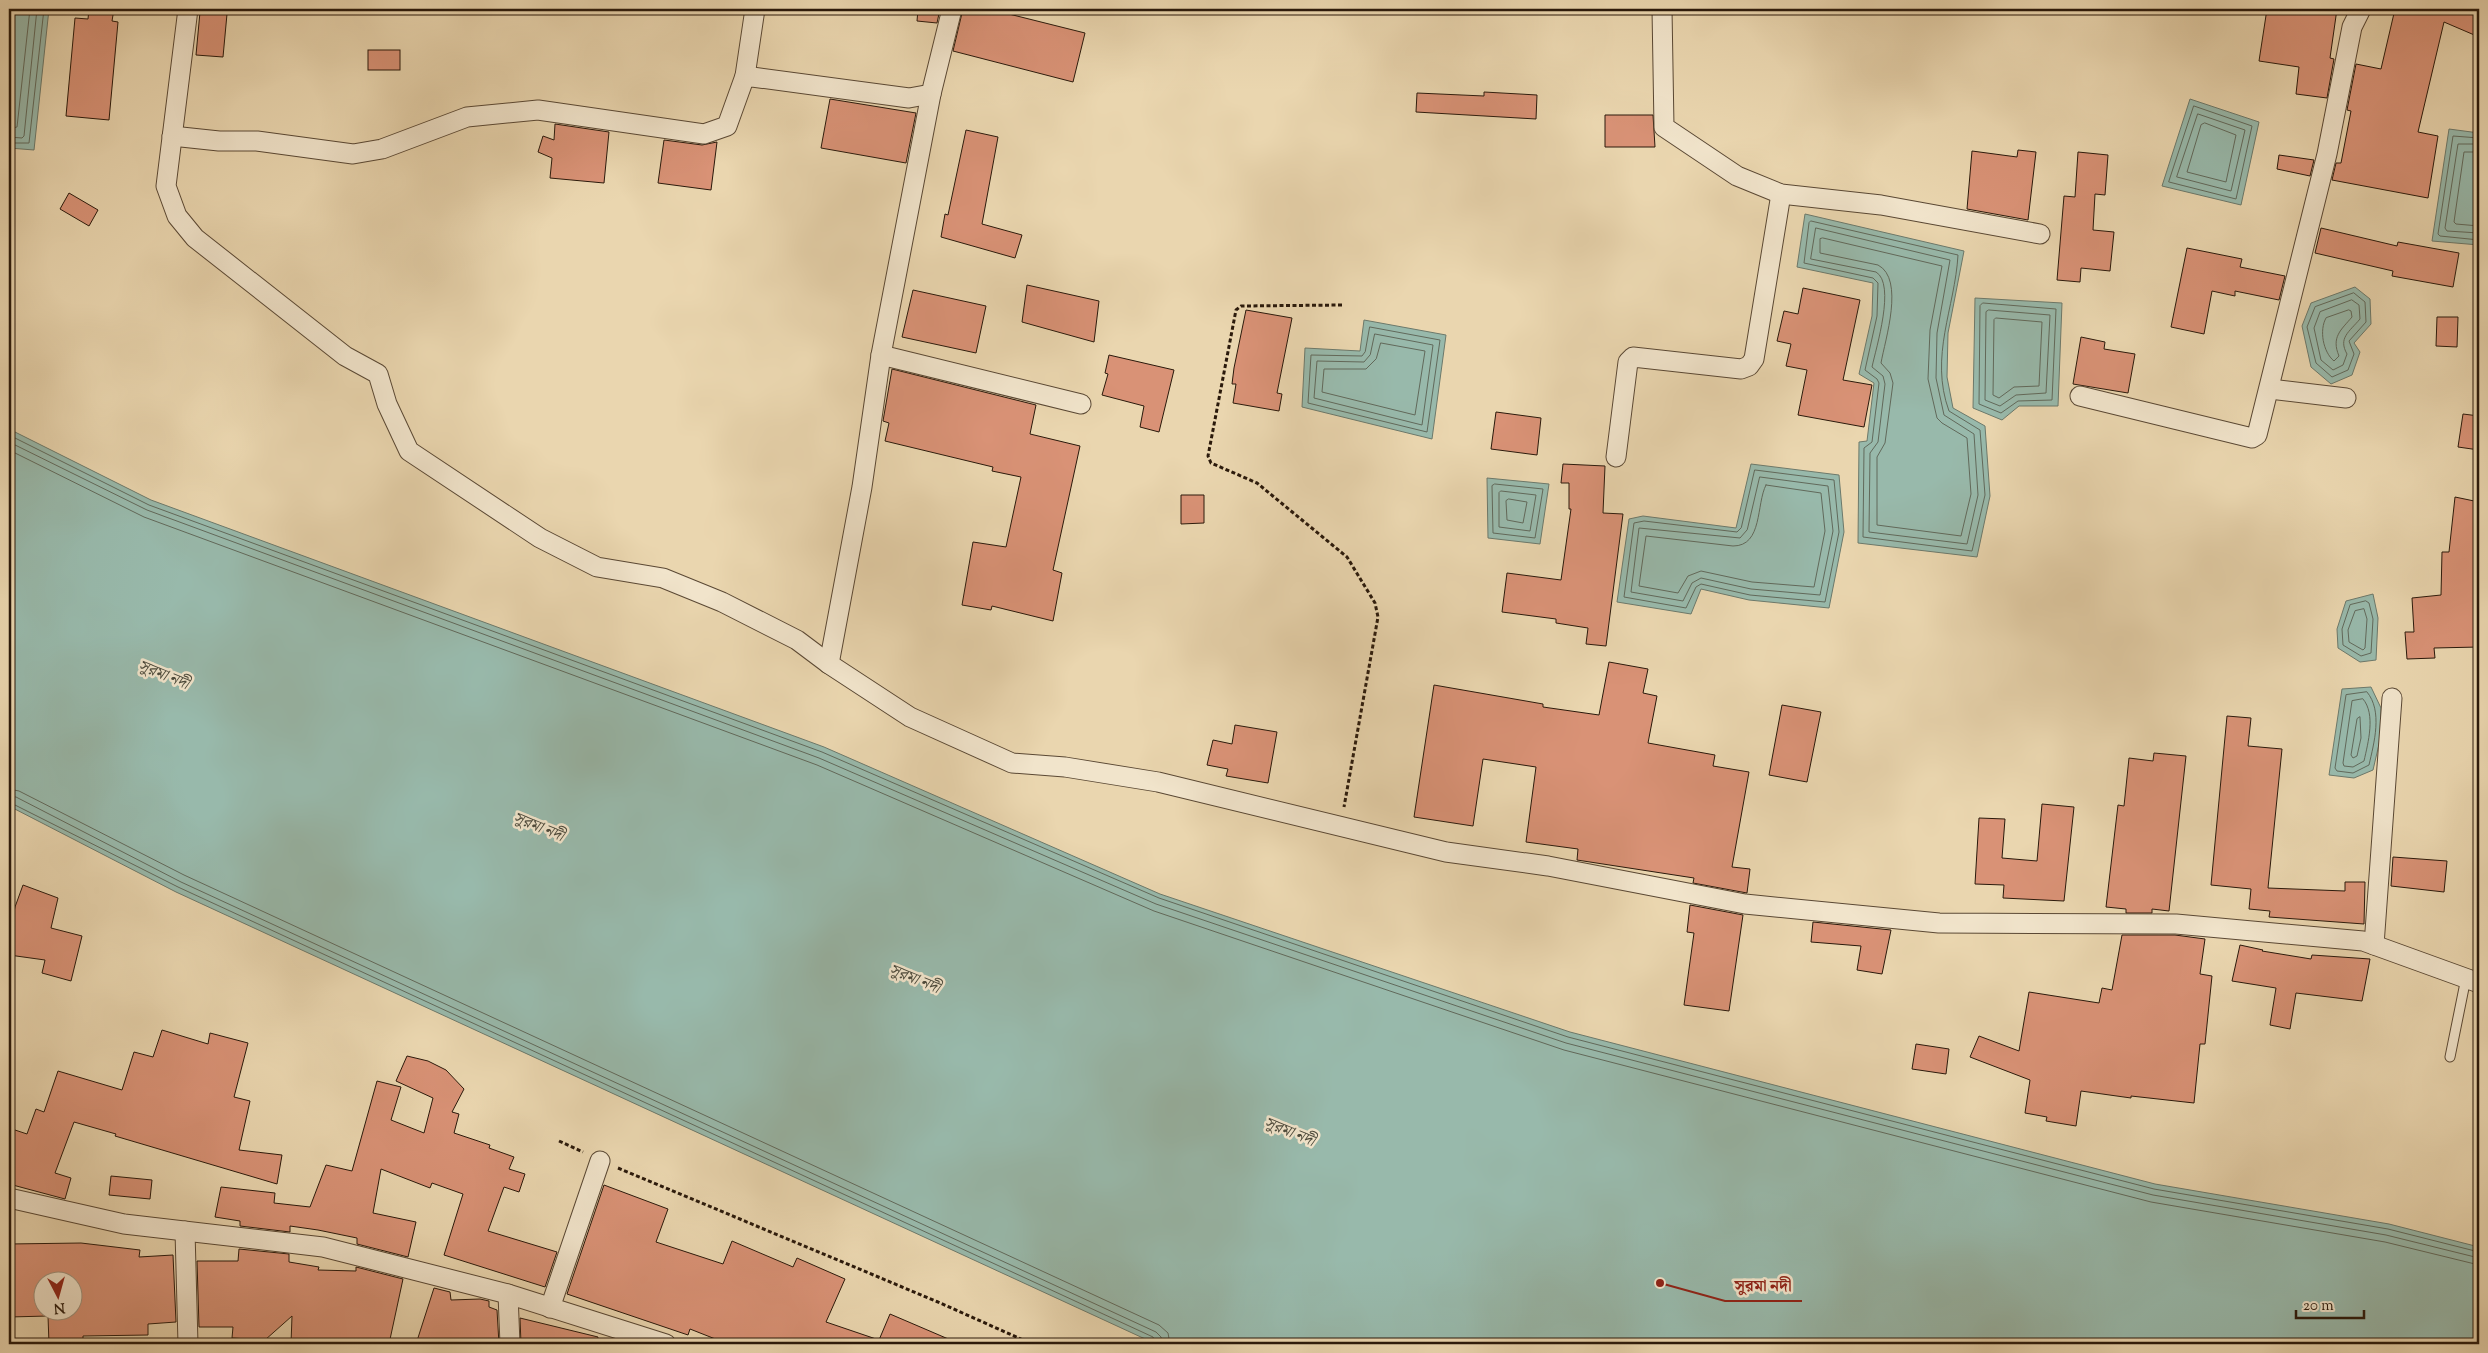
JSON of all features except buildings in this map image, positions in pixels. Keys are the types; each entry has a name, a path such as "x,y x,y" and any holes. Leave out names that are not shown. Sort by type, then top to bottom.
{"street":[{"path":"188,9 166,186 176,216 195,238 345,356 378,374 387,404 409,450 540,538 597,567 663,578 722,602 796,640 910,717 1012,763 1065,767 1158,782 1446,852 1548,866 1744,904 1939,923 2176,924 2363,941 2472,981"},
{"path":"172,136 219,141 257,141 353,154 382,149 467,117 538,110 704,134 727,126 745,76 755,9"},
{"path":"829,664 862,487 881,356 930,94 952,9"},
{"path":"1662,9 1664,127 1737,176 1781,194 1881,205 2040,234"},
{"path":"2080,396 2252,438 2260,428 2327,154 2352,27 2361,9"},
{"path":"745,76 909,98 930,94"},
{"path":"1616,457 1628,362 1633,357 1741,369 1749,366 1754,360 1781,194"},
{"path":"881,356 1081,404"},
{"path":"2270,389 2346,398"},
{"path":"2374,945 2392,698"},
{"path":"550,1308 600,1161"},
{"path":"9,1198 124,1224 323,1247 508,1294 666,1344"},
{"path":"185,1231 188,1344"},
{"path":"508,1294 510,1344"}],"lane":[{"path":"2450,1057 2472,981"}],"path":[{"path":"1341,825 1378,617 1375,603 1346,557 1257,483 1211,463 1208,456 1236,310 1241,306 1342,305"},
{"path":"559,1141 600,1161 938,1302 1032,1344"}],"water":[{"path":"9,9 49,9 34,150 9,148"},
{"path":"2190,99 2259,122 2241,205 2162,186"},
{"path":"2449,129 2479,133 2479,245 2432,241"},
{"path":"1805,214 1964,251 1948,333 1947,377 1953,408 1985,426 1990,496 1977,557 1858,543 1859,442 1867,441 1874,383 1859,374 1872,316 1873,283 1797,267"},
{"path":"2355,287 2370,299 2371,324 2354,343 2360,352 2352,375 2331,384 2311,367 2302,326 2311,303"},
{"path":"1975,298 2062,303 2058,406 2019,406 2002,420 1973,408"},
{"path":"1364,320 1446,335 1432,439 1302,407 1305,348 1360,351"},
{"path":"9,429 151,500 824,747 1160,894 1570,1032 2155,1184 2389,1224 2479,1247 2479,1344 1156,1344 176,892 9,806"},
{"path":"1751,464 1839,475 1844,532 1829,608 1749,600 1701,589 1691,614 1617,602 1629,519 1643,516 1736,528"},
{"path":"1487,478 1549,484 1540,544 1488,538"},
{"path":"2373,594 2378,618 2376,660 2360,662 2338,648 2337,629 2346,601"},
{"path":"2371,687 2381,708 2380,740 2373,770 2354,778 2329,775 2342,689"}],"place":[{"name":"সুরমা নদী","path":"1660,1283"}]}
